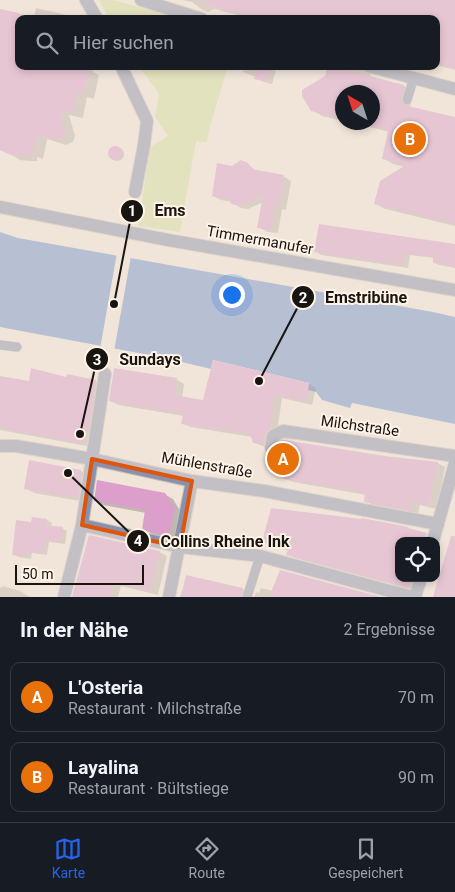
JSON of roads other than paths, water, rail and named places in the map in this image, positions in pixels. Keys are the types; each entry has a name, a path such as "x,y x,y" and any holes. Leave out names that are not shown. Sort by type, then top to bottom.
{"street":[{"path":"86,0 95,15"},
{"path":"141,0 189,15"},
{"path":"123,70 147,122 136,190"},
{"path":"383,70 455,89"},
{"name":"Timmermanufer","path":"0,207 168,240 455,290"},
{"path":"64,597 82,525 105,374"},
{"name":"Milchstraße","path":"270,447 273,436 282,430 455,456"},
{"name":"Mühlenstraße","path":"0,446 16,446 92,459 192,481 264,491 438,524"},
{"path":"434,537 455,463"},
{"path":"169,597 192,481"},
{"path":"82,525 180,547 260,556 414,597 420,582"}],"lane":[{"path":"407,100 414,78"},
{"path":"0,344 17,348"},
{"path":"247,597 260,556"}],"water":[{"path":"0,232 18,238 455,317 455,424 352,403 350,408 322,400 316,392 308,390 309,383 213,360 211,369 165,358 0,327"}],"place":[{"name":"Layalina","path":"410,139"},
{"name":"Ems","path":"114,304"},
{"name":"Emstribüne","path":"259,381"},
{"name":"Sundays","path":"80,434"},
{"name":"L'Osteria","path":"283,459"},
{"name":"Collins Rheine Ink","path":"68,473"}]}
